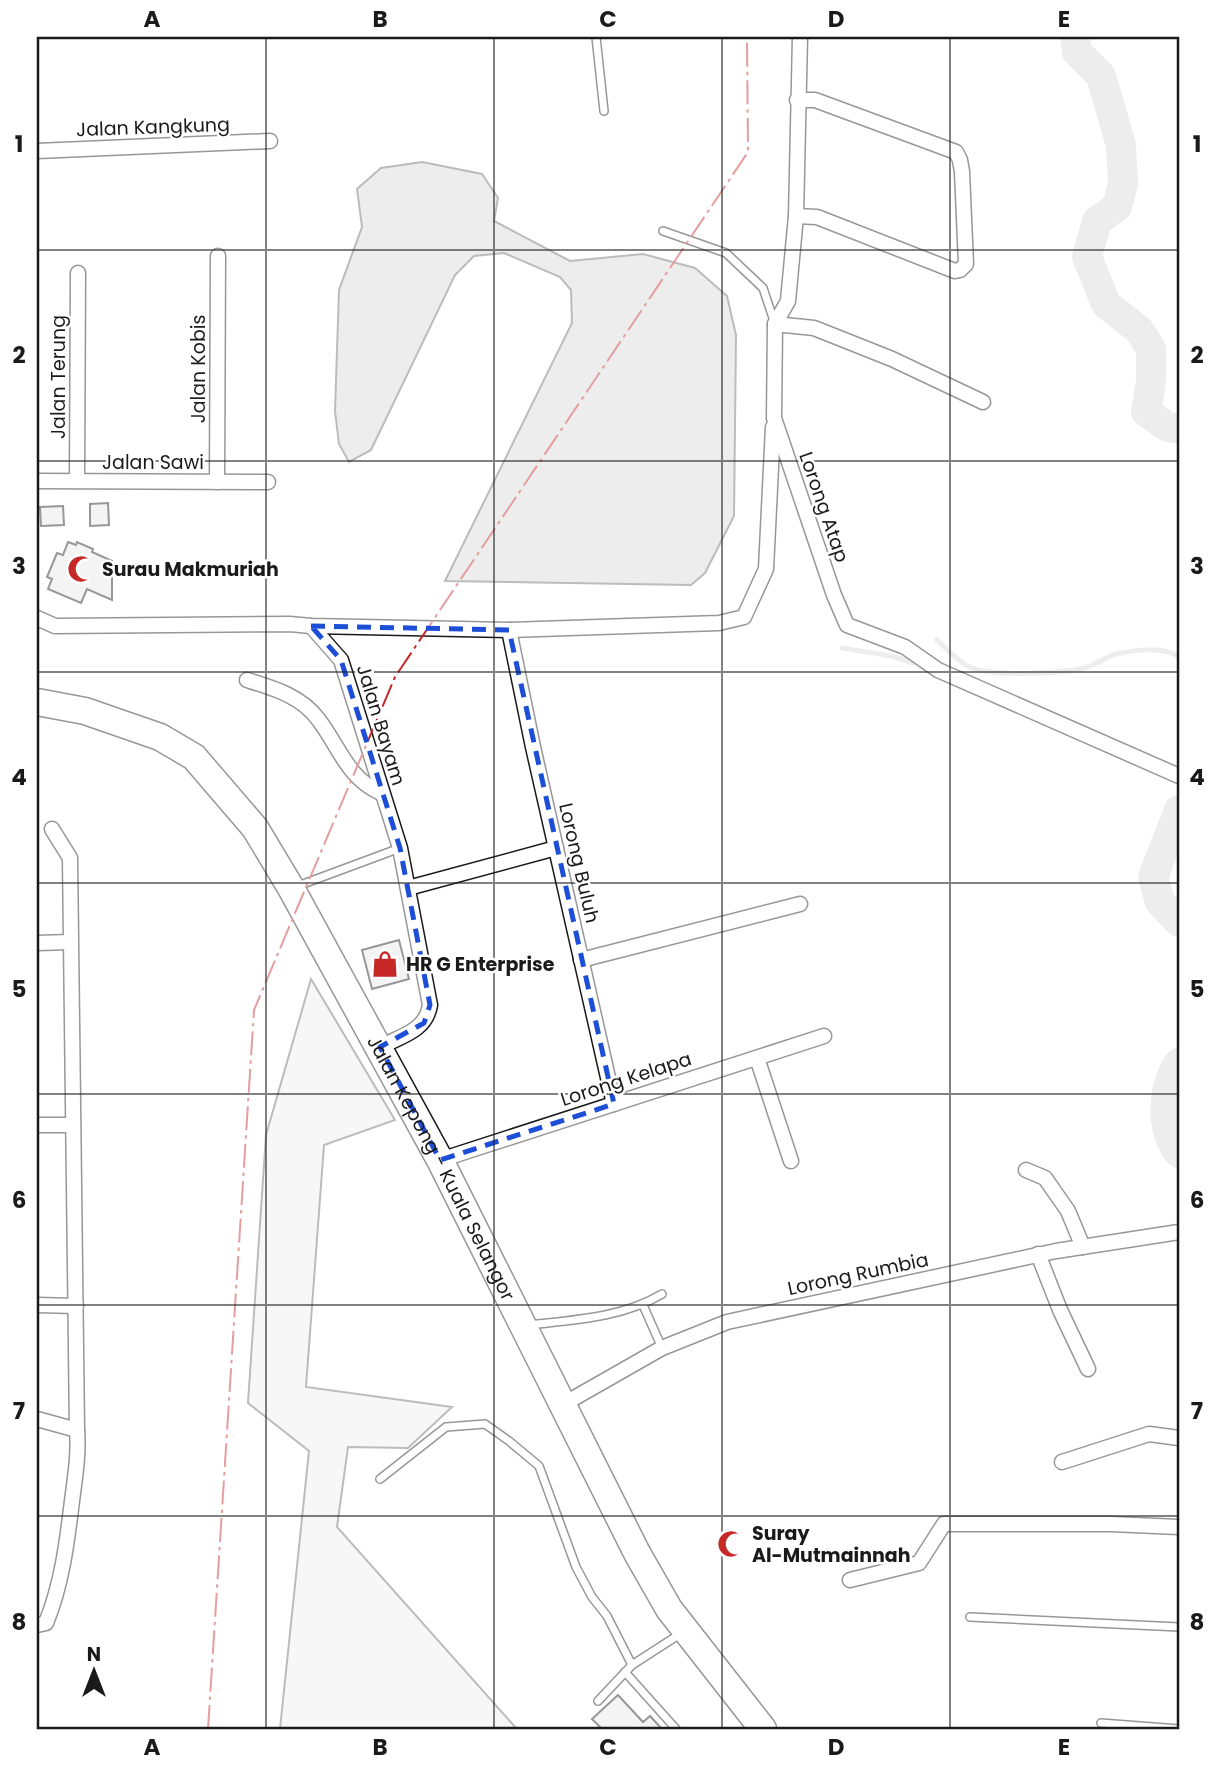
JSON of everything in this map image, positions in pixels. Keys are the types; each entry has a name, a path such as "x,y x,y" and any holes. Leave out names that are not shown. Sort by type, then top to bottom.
{"highway":[{"name":"Jalan Kepong - Kuala Selangor","path":"37,702 85,710 160,737 194,757 255,828 380,1046 637,1553 669,1609 763,1729"}],"street":[{"name":"Lorong Atap","path":"800,37 796,216 788,301 775,324 774,418 834,595 848,625 905,647 938,670 1178,775"},
{"path":"796,216 817,216 955,271 966,264 962,172 956,152 815,100 797,100"},
{"name":"Jalan Kangkung","path":"37,151 270,141"},
{"name":"Jalan Kobis","path":"217,482 218,256"},
{"name":"Jalan Terung","path":"77,481 78,273"},
{"path":"775,324 814,328 892,359 984,402"},
{"path":"37,618 55,626 290,624 509,630 719,624 744,617 766,569 774,418"},
{"name":"Jalan Sawi","path":"37,481 268,482"},
{"name":"Jalan Bayam","path":"311,626 341,660 400,848 430,1005 424,1023 380,1046"},
{"name":"Lorong Buluh","path":"509,630 555,848 614,1104"},
{"path":"247,680 298,700 317,718 347,767 363,784 381,793"},
{"path":"37,1625 46,1623 58,1587 79,1447 69,858 52,829"},
{"path":"408,888 555,848"},
{"path":"581,960 800,904"},
{"path":"37,943 69,942"},
{"name":"Lorong Kelapa","path":"440,1160 824,1036"},
{"path":"757,1058 790,1161"},
{"path":"37,1125 73,1125"},
{"path":"1026,1170 1045,1178 1068,1211 1083,1247"},
{"name":"Lorong Rumbia","path":"562,1405 662,1348 727,1322 1038,1254 1179,1232"},
{"path":"1038,1254 1060,1310 1088,1369"},
{"path":"37,1305 76,1306"},
{"path":"37,1419 77,1430"},
{"path":"1062,1462 1149,1434 1179,1438"},
{"path":"850,1580 919,1563 944,1524 1111,1524 1179,1527"}],"lane":[{"path":"596,37 604,111"},
{"path":"663,231 726,253 763,288 775,324"},
{"path":"291,888 400,848"},
{"path":"524,1326 593,1317 643,1305 662,1294"},
{"path":"643,1305 662,1348"},
{"path":"380,1479 446,1427 485,1424 509,1441 539,1466 576,1567 592,1597 607,1616 632,1665"},
{"path":"970,1617 1179,1627"},
{"path":"598,1701 632,1665 687,1630"},
{"path":"625,1672 676,1729"},
{"path":"1101,1723 1179,1729"}],"highlighted area":[{"path":"311,626 509,630 614,1104 440,1160 380,1047 424,1023 430,1005 400,848 341,660"}],"shaded area":[{"path":"422,162 482,174 498,198 494,221 570,261 643,254 695,268 727,296 736,335 734,516 705,573 691,585 445,581 572,323 571,290 560,277 504,253 474,256 455,275 371,450 349,462 339,444 335,411 339,290 362,227 357,189 381,168"},
{"path":"311,979 395,1120 324,1145 306,1387 452,1407 408,1448 348,1447 337,1527 517,1729 280,1729 309,1451 248,1403 266,1135"}],"building":[{"path":"108,503 109,525 90,526 90,504"},
{"path":"63,506 64,525 41,526 40,507"},
{"name":"Surau Makmuriah","path":"68,542 76,545 77,542 112,561 112,600 87,589 81,603 48,589 52,579 47,577 57,553 63,555"},
{"name":"HR G Enterprise","path":"399,940 409,979 372,989 362,950"},
{"path":"618,1695 643,1722 650,1716 662,1729 602,1729 592,1719"}],"waterway":[{"path":"1075,37 1077,52 1101,76 1121,145 1123,184 1117,207 1097,221 1087,257 1106,304 1139,330 1151,349 1151,381 1146,412 1168,427 1179,429"},
{"path":"937,640 966,665 994,672 1046,673 1076,669 1091,666 1116,654 1140,650 1165,651 1179,657"},
{"path":"842,648 891,656 913,663 918,658"},
{"path":"1179,810 1153,877 1160,902 1179,922"},
{"path":"1179,1063 1169,1084 1166,1108 1169,1132 1179,1153"}],"power":[{"path":"208,1729 254,1010 395,677 748,152 747,37"}],"place":[{"name":"Surau Makmuriah","path":"81,569"},
{"name":"HR G Enterprise","path":"385,964"},
{"name":"Suray Al-Mutmainnah","path":"731,1544"}]}
